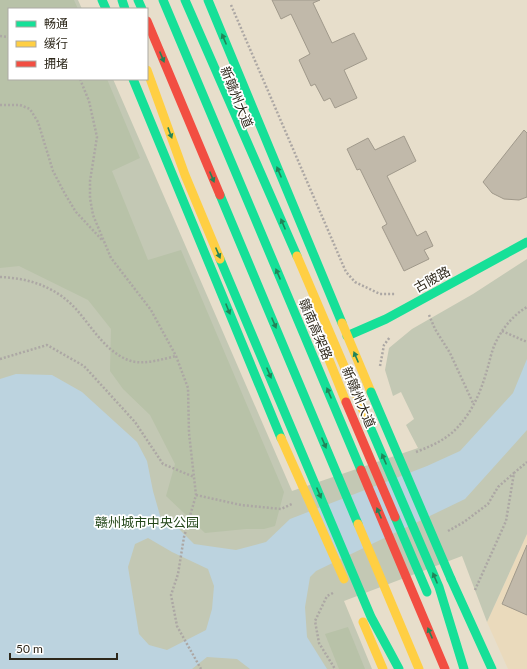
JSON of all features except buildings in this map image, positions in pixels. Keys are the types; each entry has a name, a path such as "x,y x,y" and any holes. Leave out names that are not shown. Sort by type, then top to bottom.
{"main road":[{"name":"赣南高架路","path":"163,0 445,669"},
{"name":"新赣州大道","path":"184,0 287,256"},
{"path":"184,0 252,151 439,587 463,669"},
{"path":"208,0 347,336 451,579 492,669"},
{"path":"148,23 419,669"},
{"path":"148,67 183,144"},
{"path":"148,67 185,174 371,617 401,669"},
{"path":"133,80 281,438 347,587"},
{"name":"古陂路","path":"347,336 386,319 527,242"},
{"name":"新赣州大道","path":"305,300 346,402 428,595"},
{"path":"379,613 401,669"},
{"path":"361,619 383,669"},
{"path":"440,620 463,669"}],"path":[{"path":"229,0 346,272 355,282 380,294 397,294"},
{"path":"80,80 89,101 97,137 90,181 90,198 93,215 111,258 151,310 176,356 188,388 189,433 196,495 184,537 178,574 171,595 176,626 201,669"},
{"path":"0,104 20,105 30,109 38,122 53,171 65,194 76,212 104,242"},
{"path":"0,277 20,278 40,283 62,296 76,309 90,328 111,350 132,361 153,362 176,356"},
{"path":"423,299 435,329 450,353 474,404"},
{"path":"438,444 451,434 462,422 474,404 487,370 492,351 502,331 521,310 527,307"},
{"path":"502,331 527,342"},
{"path":"0,359 47,346 84,366 135,422 164,464 194,477"},
{"path":"473,593 506,520 514,473 527,462"}],"shaded area":[{"path":"527,534 527,669 508,669 487,622"}],"green space":[{"name":"赣州城市中央公园","path":"0,0 78,0 82,8 8,8 8,80 113,80 292,491 418,448 406,425 414,419 401,392 393,396 385,370 389,348 412,329 473,294 527,259 527,534 487,622 462,556 344,601 372,669 0,669"},
{"path":"0,0 74,0 78,8 8,8 8,80 107,80 140,158 112,171 148,260 181,250 284,492 275,526 264,529 246,529 205,533 166,496 175,464 150,415 123,389 110,371 111,329 88,300 19,266 0,268"},
{"path":"348,627 365,669 339,669 325,634"}],"water":[{"path":"527,359 527,430 465,499 316,571 310,577 305,607 307,637 327,669 250,669 237,659 207,657 192,669 0,669 0,379 16,374 52,375 82,392 137,442 147,461 153,491 161,519 178,528 194,544 236,550 266,542 290,519 427,466 460,451 513,393","holes":["148,538 172,552 208,569 214,586 212,609 206,630 167,650 149,645 139,634 128,567 135,544"]}],"traffic: fast":[{"path":"102,0 106,8"},
{"path":"122,0 125,8"},
{"path":"138,0 142,8"},
{"path":"163,0 361,470"},
{"path":"185,0 297,256"},
{"path":"208,0 342,323"},
{"path":"133,80 281,438"},
{"path":"220,195 358,524"},
{"path":"347,336 386,319 527,242"},
{"path":"220,259 371,617 399,669"},
{"path":"371,392 451,579"},
{"path":"365,415 439,587 464,669"},
{"path":"395,517 427,592"},
{"path":"451,579 492,669"}],"traffic: slow":[{"path":"148,73 185,175 220,259"},
{"path":"297,256 365,415"},
{"path":"309,310 346,402"},
{"path":"342,323 371,392"},
{"path":"281,438 344,579"},
{"path":"358,524 419,669"},
{"path":"363,622 383,669"}],"traffic: jam":[{"path":"148,23 220,195"},
{"path":"346,402 395,517"},
{"path":"361,470 445,669"}]}
